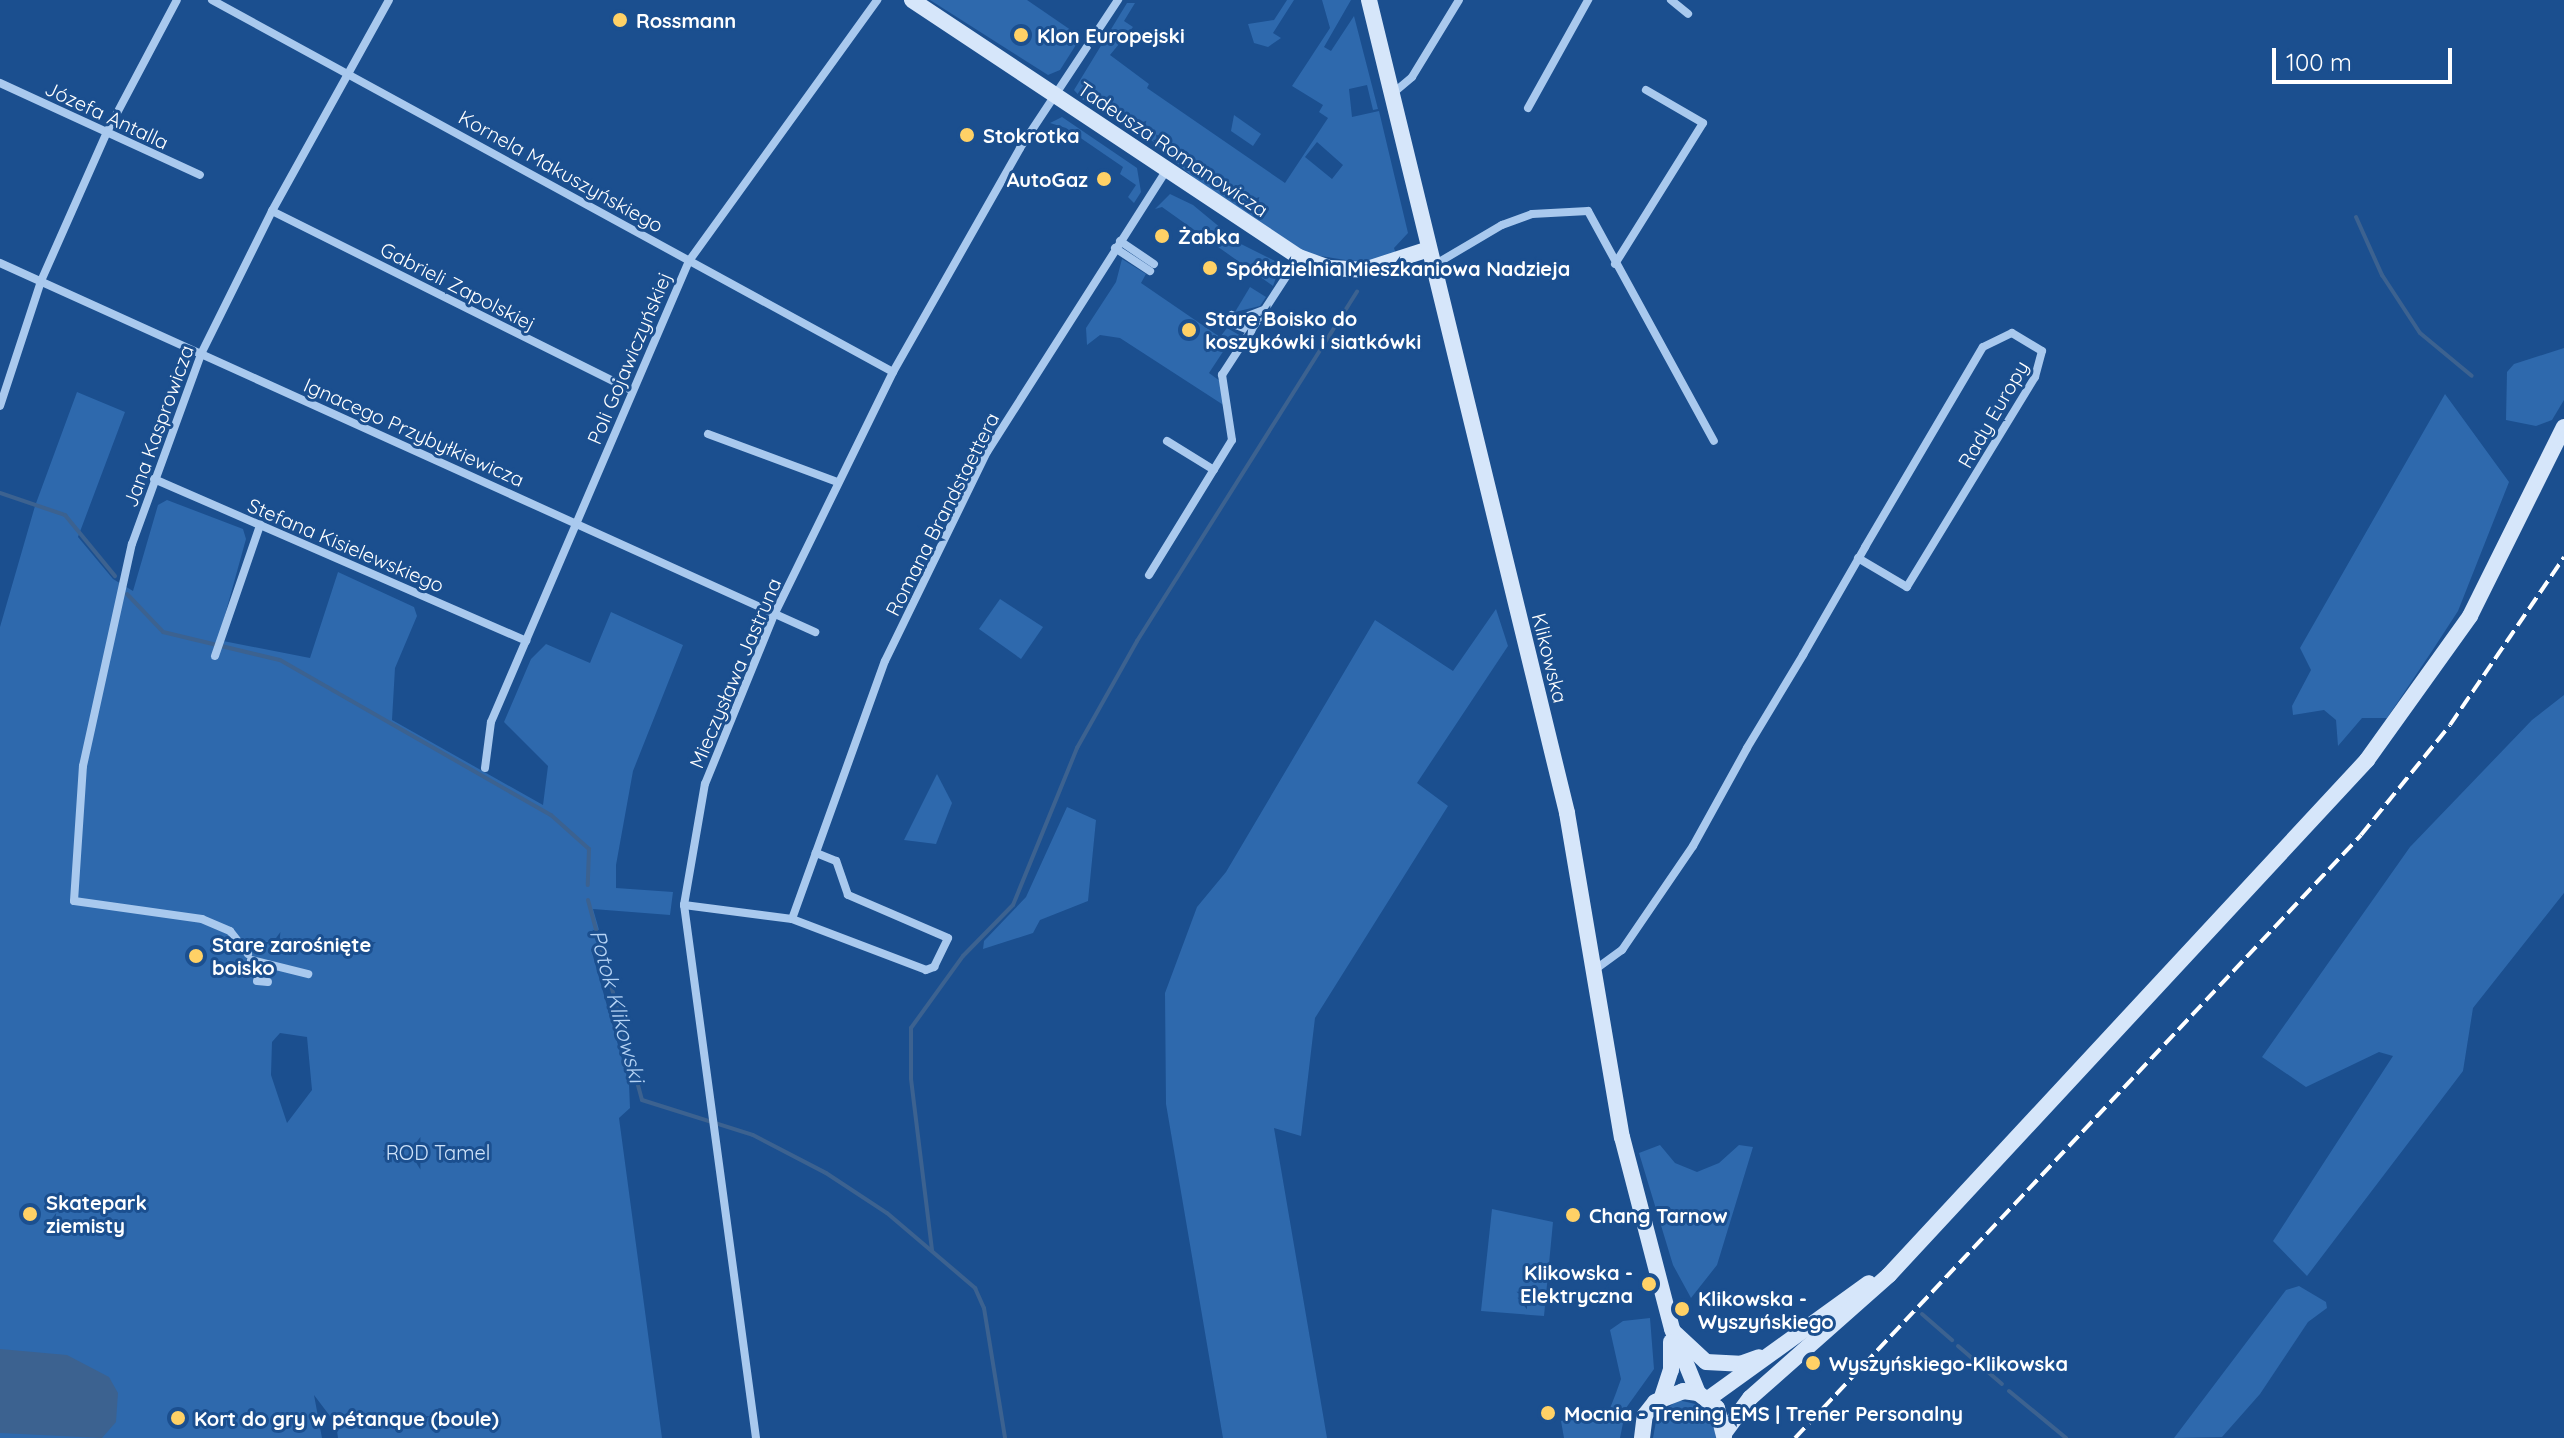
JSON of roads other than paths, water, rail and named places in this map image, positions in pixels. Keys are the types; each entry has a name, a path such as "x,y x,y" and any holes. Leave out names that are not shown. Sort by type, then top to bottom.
{"street":[{"path":"0,406 41,281 107,132 177,0"},
{"name":"Kornela Makuszyńskiego","path":"212,0 348,70 893,372"},
{"name":"Jana Kasprowicza","path":"308,974 249,957 230,931 202,919 74,901 83,766 99,677 154,479 201,354 272,211 389,0"},
{"name":"Poli Gojawiczyńskiej","path":"485,768 491,722 689,261 877,0"},
{"name":"Tadeusza Romanowicza","path":"912,0 1299,257 1330,268 1364,270 1432,257"},
{"name":"Mieczysława Jastruna","path":"756,1438 684,905 705,784 774,615 893,372 1020,148 1118,0"},
{"name":"Klikowska","path":"1369,0 1562,790 1614,1101 1672,1329 1725,1435"},
{"path":"1392,94 1412,77 1459,0"},
{"path":"1528,108 1588,0"},
{"path":"1671,0 1688,14"},
{"name":"Józefa Antalla","path":"0,83 200,175"},
{"path":"1615,264 1703,123 1646,90"},
{"name":"Romana Brandstaettera","path":"792,919 885,661 985,456 1167,169"},
{"name":"Gabrieli Zapolskiej","path":"272,211 631,390"},
{"path":"1432,257 1452,259 1502,225 1532,214 1588,211 1714,441"},
{"path":"1117,245 1152,267"},
{"path":"1149,575 1214,470 1234,430 1222,375 1299,257"},
{"name":"Ignacego Przybyłkiewicza","path":"0,263 815,632"},
{"path":"1251,331 1230,318 1240,319 1265,309"},
{"name":"Rady Europy","path":"1593,972 1622,950 1693,846 1858,558 1983,347 2012,333 2042,351 2035,377 1907,587 1858,558"},
{"path":"1725,1435 1750,1398 1852,1312 1912,1251 2326,807 2401,719 2470,616 2564,427"},
{"path":"708,434 837,482"},
{"path":"1167,441 1214,470"},
{"name":"Stefana Kisielewskiego","path":"154,479 526,641"},
{"path":"216,654 260,525"},
{"path":"684,905 792,919 926,970 938,963 948,938 848,895 836,861 816,853"},
{"path":"257,981 268,982"},
{"path":"1662,1397 1703,1396 1814,1327 1912,1251"},
{"path":"1672,1329 1692,1353 1717,1364 1740,1364 1779,1347"},
{"name":"Klikowska","path":"1642,1438 1645,1415 1662,1397 1671,1370 1672,1329"}],"waterway":[{"path":"2356,217 2382,275 2420,333 2472,376"},
{"path":"932,1250 911,1078 911,1028 963,956 1013,905 1077,748 1137,641 1357,291"},
{"name":"Potok Klikowski","path":"0,493 65,515 115,576"},
{"name":"Potok Klikowski","path":"127,594 163,632 280,660 551,815 589,849 588,885"},
{"name":"Potok Klikowski","path":"588,900 642,1100 753,1135 826,1173 887,1213 975,1288 984,1308 1005,1438"},
{"path":"1922,1314 1952,1340"},
{"path":"1958,1346 2002,1384"},
{"path":"2009,1391 2066,1438"}],"railway":[{"path":"1795,1438 2361,835 2450,725 2564,557"}],"place":[{"name":"Rossmann","path":"620,20"},
{"name":"Klon Europejski","path":"1021,35"},
{"name":"Stokrotka","path":"967,135"},
{"name":"AutoGaz","path":"1104,179"},
{"name":"Żabka","path":"1162,236"},
{"name":"Spółdzielnia Mieszkaniowa Nadzieja","path":"1210,268"},
{"name":"Stare Boisko do koszykówki i siatkówki","path":"1189,330"},
{"name":"Stare zarośnięte boisko","path":"196,956"},
{"name":"Skatepark ziemisty","path":"30,1214"},
{"name":"Chang Tarnow","path":"1573,1215"},
{"name":"Klikowska - Elektryczna","path":"1649,1284"},
{"name":"Klikowska - Wyszyńskiego","path":"1682,1309"},
{"name":"Wyszyńskiego-Klikowska","path":"1813,1363"},
{"name":"Mocnia - Trening EMS | Trener Personalny","path":"1548,1413"},
{"name":"Kort do gry w pétanque (boule)","path":"178,1418"}],"park label":[{"name":"ROD Tamel","path":"438,1152"}]}
